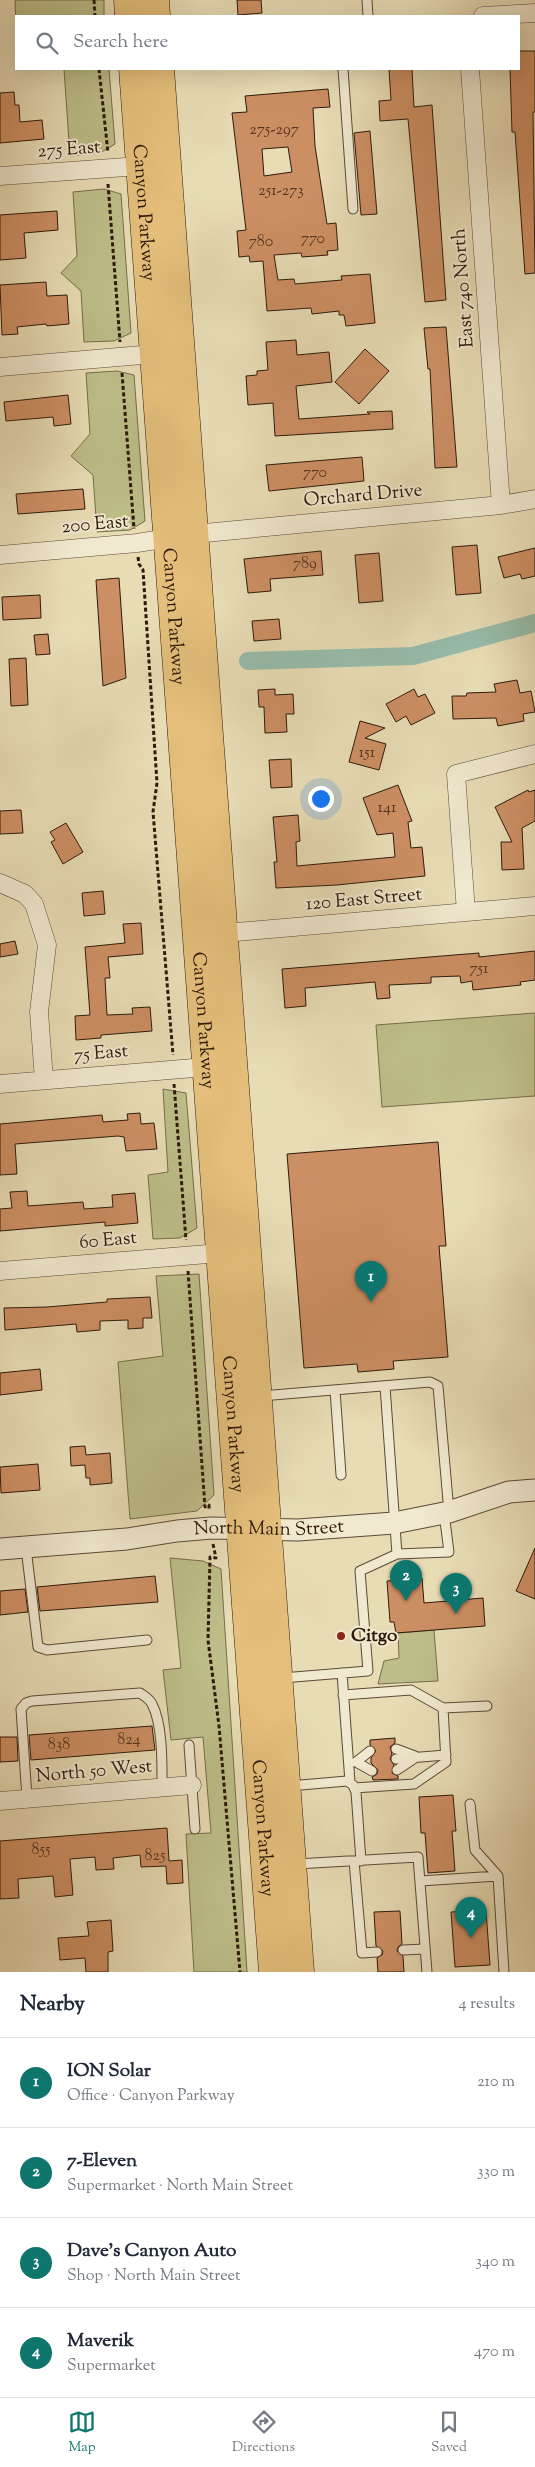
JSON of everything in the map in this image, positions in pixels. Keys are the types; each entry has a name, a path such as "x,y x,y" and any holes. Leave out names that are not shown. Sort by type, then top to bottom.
{"highway":[{"path":"128,0 129,15"},
{"path":"155,0 156,15"},
{"name":"Canyon Parkway","path":"133,70 154,354 181,536"},
{"name":"Canyon Parkway","path":"160,70 181,536 210,935 258,1396 255,1528 273,1972"},
{"name":"Canyon Parkway","path":"210,935 206,1067 220,1253 255,1528 278,1678 300,1972"}],"street":[{"path":"500,15 535,13"},
{"name":"East 740 North","path":"470,70 501,505"},
{"name":"275 East","path":"0,176 140,166"},
{"path":"0,366 154,354"},
{"name":"Orchard Drive","path":"181,536 501,505 535,499"},
{"name":"200 East","path":"0,555 137,543 181,536"},
{"path":"466,912 456,774 535,754"},
{"path":"0,884 24,894 34,904 47,945 39,1012 44,1080"},
{"name":"120 East Street","path":"210,935 535,906"},
{"name":"75 East","path":"0,1084 206,1067"},
{"name":"60 East","path":"0,1271 220,1253"},
{"name":"North Main Street","path":"0,1549 127,1540 177,1530 255,1528 298,1530 394,1523 446,1513 509,1492 535,1490"},
{"name":"North 50 West","path":"0,1800 192,1785"}],"lane":[{"path":"367,0 368,15"},
{"path":"344,70 353,210"},
{"path":"258,1396 430,1382 438,1386 449,1552 397,1554 360,1571 368,1671 278,1678"},
{"path":"385,1386 397,1554"},
{"path":"336,1390 342,1476"},
{"path":"26,1547 38,1647 47,1650 147,1640"},
{"path":"342,1673 352,1762 362,1953 377,1952"},
{"path":"343,1695 411,1690 443,1708 487,1706"},
{"path":"27,1798 21,1709 26,1703 32,1701 140,1693 152,1702 156,1718 162,1760 162,1788"},
{"path":"286,1786 346,1781 352,1785 414,1784 446,1762 443,1708"},
{"path":"189,1745 195,1829"},
{"path":"352,1762 370,1751"},
{"path":"396,1754 418,1757 446,1754"},
{"path":"397,1770 418,1757"},
{"path":"352,1762 371,1761"},
{"path":"352,1762 372,1771"},
{"path":"470,1804 475,1850 498,1876 504,1972"},
{"path":"292,1865 418,1857 427,1972"},
{"path":"420,1881 498,1876"},
{"path":"403,1950 425,1949"}],"path":[{"path":"94,0 95,15"},
{"path":"100,70 108,151"},
{"path":"107,187 120,342"},
{"path":"122,368 134,530"},
{"path":"138,564 143,570 157,783 153,812 173,1052"},
{"path":"174,1085 186,1238"},
{"path":"188,1272 206,1507 209,1505"},
{"path":"216,1558 210,1557 208,1640 220,1726 240,1972"}],"green space":[{"path":"15,0 104,0 104,15 16,15"},
{"path":"64,70 109,70 115,144 100,153 70,156"},
{"path":"104,189 121,194 131,333 114,341 84,342 81,291 61,273 77,256 73,192"},
{"path":"117,371 134,375 145,521 130,530 97,532 93,475 71,456 90,434 86,373"},
{"path":"535,1013 535,1096 382,1107 376,1025"},
{"path":"163,1089 186,1093 197,1228 180,1238 153,1239 148,1175 168,1172"},
{"path":"199,1274 214,1495 197,1511 130,1519 118,1362 163,1356 156,1276"},
{"path":"170,1558 203,1561 221,1569 247,1972 194,1972 186,1834 211,1833 203,1737 171,1740 163,1670 181,1668"},
{"path":"434,1630 438,1681 378,1684 384,1661 399,1658 398,1633"}],"building":[{"path":"237,0 261,0 262,13 238,15"},
{"path":"520,51 535,51 535,112 533,112 535,273 525,274 515,132 512,132 510,70 520,70"},
{"path":"389,70 412,70 414,107 432,105 446,300 425,302 408,119 380,121 379,101 391,100"},
{"path":"328,89 330,107 313,108 315,146 327,224 336,223 338,250 327,251 328,255 302,257 301,253 274,255 278,280 294,279 295,284 342,280 341,276 370,274 375,323 346,326 344,315 339,315 339,311 312,314 311,308 267,311 263,261 250,262 249,256 239,257 237,231 246,230 232,113 247,112 245,96","holes":["288,147 292,172 264,176 262,149"]},
{"path":"14,92 15,105 19,105 20,122 42,120 44,139 0,143 0,93"},
{"path":"370,131 377,214 361,215 354,133"},
{"path":"57,211 58,230 24,233 26,258 0,260 0,215"},
{"path":"46,282 47,296 67,295 69,324 17,327 18,334 2,335 0,285"},
{"path":"446,327 457,467 435,468 430,369 428,369 424,328"},
{"path":"296,340 297,355 329,352 332,382 296,386 299,419 392,411 393,429 275,436 273,403 248,405 246,376 257,375 257,371 268,370 266,342"},
{"path":"365,349 389,371 359,404 335,382"},
{"path":"68,395 71,424 54,426 53,417 6,421 4,402"},
{"path":"362,457 364,481 269,491 266,465"},
{"path":"83,489 85,509 18,514 16,494"},
{"path":"477,545 481,593 456,595 452,547"},
{"path":"535,548 535,576 522,579 520,574 504,578 498,557"},
{"path":"321,551 323,575 270,579 271,591 248,593 244,559"},
{"path":"379,553 383,601 359,603 355,555"},
{"path":"119,578 126,678 103,686 96,580"},
{"path":"40,595 41,618 3,620 2,597"},
{"path":"279,619 281,639 254,641 252,621"},
{"path":"48,634 50,654 36,655 34,635"},
{"path":"26,658 28,705 11,706 9,659"},
{"path":"517,680 520,693 531,691 535,712 523,714 524,721 498,726 496,718 453,719 452,696 466,696 467,693 496,692 494,684"},
{"path":"275,689 275,695 293,694 294,714 286,714 287,732 265,733 264,707 259,707 258,690"},
{"path":"414,689 418,697 425,694 435,713 411,725 406,716 396,722 386,704"},
{"path":"360,721 385,728 365,738 386,744 379,770 349,762"},
{"path":"291,759 292,787 271,788 269,760"},
{"path":"398,785 412,821 408,822 411,848 422,847 425,876 337,885 276,888 274,862 277,862 273,817 298,815 300,841 296,842 297,866 395,857 393,833 377,835 363,798"},
{"path":"528,790 529,792 535,790 535,821 522,828 524,869 502,870 501,842 512,842 495,807"},
{"path":"21,810 23,833 0,834 0,811"},
{"path":"66,823 83,852 63,864 51,842 55,840 50,832"},
{"path":"103,891 105,914 84,916 82,893"},
{"path":"141,923 143,954 108,957 110,978 105,978 107,1015 133,1014 132,1008 150,1007 152,1031 101,1035 101,1038 76,1040 75,1016 90,1015 85,947 125,943 123,924"},
{"path":"15,941 18,954 0,957 0,944"},
{"path":"535,951 535,980 520,982 521,985 473,990 472,981 461,983 460,976 431,977 431,983 389,985 390,998 377,999 375,982 305,988 306,1006 285,1008 282,969 479,953 479,957"},
{"path":"140,1113 141,1124 154,1123 157,1149 126,1151 124,1137 118,1136 15,1144 17,1174 0,1175 0,1124 102,1115 103,1122 128,1120 127,1114"},
{"path":"438,1142 446,1246 439,1246 448,1357 393,1361 394,1369 358,1372 357,1364 304,1368 287,1154"},
{"path":"27,1191 28,1206 83,1202 84,1209 113,1207 112,1195 135,1193 138,1223 105,1226 105,1222 0,1231 0,1209 12,1208 10,1192"},
{"path":"150,1297 152,1318 143,1318 143,1328 128,1329 128,1320 100,1321 100,1330 77,1332 76,1324 5,1330 4,1308 47,1307 107,1302 107,1299"},
{"path":"40,1369 42,1390 0,1395 0,1373"},
{"path":"85,1446 86,1455 110,1453 112,1483 90,1485 90,1478 86,1478 85,1465 71,1466 70,1447"},
{"path":"38,1464 40,1490 1,1493 0,1467"},
{"path":"535,1548 535,1599 516,1591"},
{"path":"155,1576 158,1602 40,1611 37,1587"},
{"path":"422,1578 424,1603 483,1598 485,1626 396,1633 394,1622 390,1622 387,1581"},
{"path":"25,1589 28,1612 0,1615 0,1591"},
{"path":"152,1726 155,1750 31,1760 29,1735"},
{"path":"0,1737 17,1737 18,1761 0,1762"},
{"path":"395,1738 395,1743 390,1747 392,1754 390,1759 394,1765 392,1773 398,1776 398,1779 373,1780 372,1777 377,1774 378,1770 371,1763 371,1758 376,1751 370,1745 370,1740"},
{"path":"453,1795 456,1831 452,1831 455,1871 428,1873 425,1833 421,1833 419,1797"},
{"path":"167,1828 169,1861 182,1860 183,1883 167,1884 166,1866 141,1867 140,1855 113,1858 114,1869 96,1870 95,1857 70,1859 73,1895 55,1897 53,1876 18,1879 19,1898 0,1899 0,1841"},
{"path":"486,1910 490,1965 455,1967 451,1912"},
{"path":"400,1911 402,1944 398,1947 397,1951 403,1956 404,1972 378,1972 377,1958 382,1955 383,1951 376,1946 374,1912"},
{"path":"111,1920 113,1951 108,1952 108,1972 86,1972 85,1958 60,1960 58,1938 89,1936 87,1922"}],"waterway":[{"path":"248,661 413,656 535,623"}],"place":[{"name":"ION Solar","path":"371,1302"},
{"name":"7-Eleven","path":"406,1601"},
{"name":"Dave's Canyon Auto","path":"456,1614"},
{"name":"Citgo","path":"341,1636"},
{"name":"Maverik","path":"471,1938"}]}
